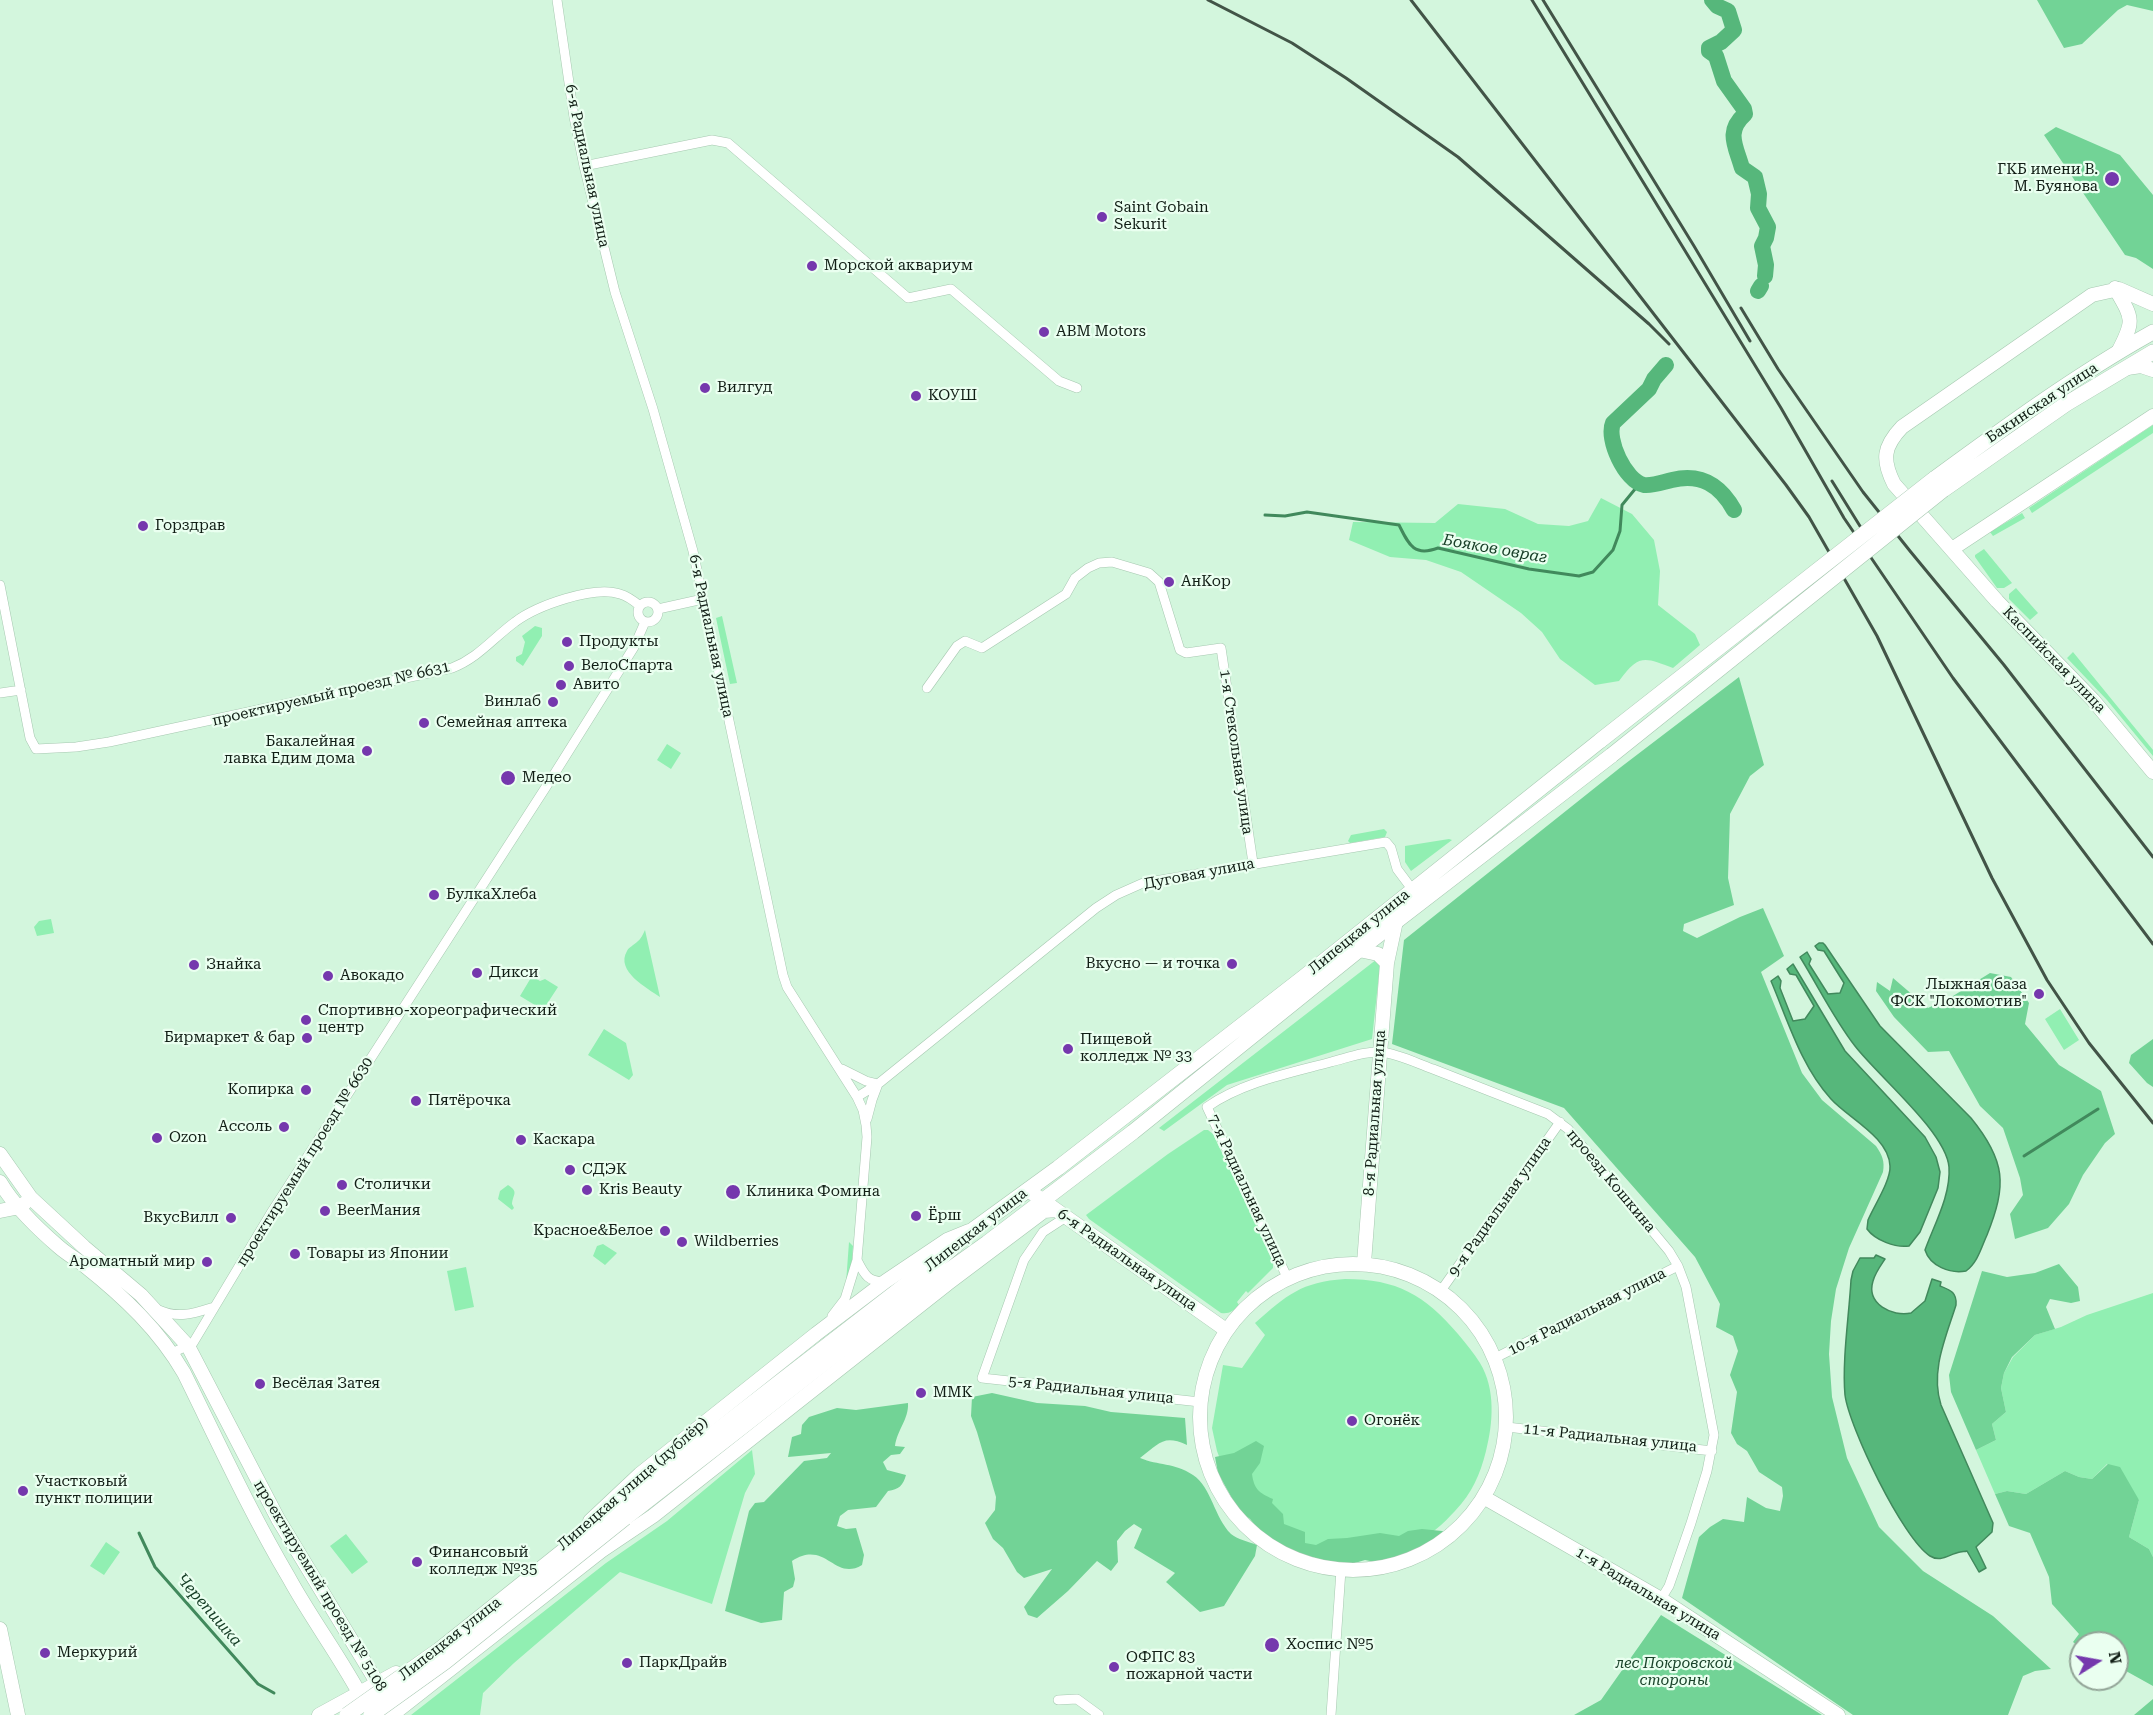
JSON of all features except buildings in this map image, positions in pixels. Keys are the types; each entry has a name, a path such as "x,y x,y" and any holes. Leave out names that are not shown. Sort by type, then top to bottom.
{"main road":[{"path":"2115,288 2125,290 2153,304"},
{"path":"2115,288 2131,323 2118,352"},
{"name":"Каспийская улица","path":"2115,288 2092,295 1902,428 1887,445 1886,458 1887,470 1894,484 1997,601 2093,700 2153,772"},
{"name":"Бакинская улица","path":"1938,484 2026,412 2153,332"},
{"name":"Бакинская улица","path":"1938,484 2122,368 2153,352"},
{"path":"2122,368 2141,366 2153,370"},
{"path":"1952,549 2153,416"},
{"name":"Липецкая улица","path":"371,1715 445,1662 619,1517 974,1229 1304,977 1601,740 1938,484"},
{"name":"Липецкая улица","path":"347,1715 619,1517 1133,1132 1359,950 1612,755 1938,484"},
{"name":"8-я Радиальная улица","path":"1364,1263 1387,963 1396,921"},
{"path":"1359,950 1378,954 1387,963"},
{"name":"проектируемый проезд № 5108","path":"0,1154 31,1198 154,1308 188,1346 278,1520 394,1714"},
{"name":"проектируемый проезд № 5108","path":"0,1182 20,1207 59,1247 132,1306 172,1353 262,1532 360,1693 371,1715"},
{"name":"6-я Радиальная улица","path":"1028,1190 1226,1330"},
{"path":"0,1211 20,1207 31,1198"},
{"name":"Липецкая улица (дублёр)","path":"319,1715 407,1667 483,1610 583,1528 619,1517 662,1509 946,1284 1044,1212 1061,1213"},
{"name":"Липецкая улица (дублёр)","path":"394,1714 619,1517 640,1474 886,1281 947,1240 974,1229"},
{"name":"Липецкая улица (дублёр)","path":"946,1284 987,1243"},
{"path":"1364,1263 1397,1272 1431,1286 1453,1305 1495,1358 1502,1377 1508,1427 1495,1477 1485,1498 1460,1528 1441,1543 1417,1557 1388,1566 1341,1570 1298,1560 1267,1544 1227,1505 1204,1455 1200,1402 1208,1368 1226,1330 1255,1297 1273,1282 1286,1275 1331,1264 1364,1263"},
{"name":"1-я Радиальная улица","path":"1485,1498 1661,1599 1838,1715"},
{"path":"0,1629 18,1715"}],"street":[{"name":"6-я Радиальная улица","path":"558,0 572,106 584,166 615,292 653,409 693,551 783,975 787,987 857,1097 866,1125 857,1260 845,1299 816,1334"},
{"path":"584,166 712,140 728,143 908,298 951,289 1059,381 1077,388"},
{"name":"1-я Стекольная улица","path":"927,688 957,646 965,641 982,648 1066,594 1075,579 1088,568 1099,563 1112,562 1149,573 1159,582 1180,650 1186,654 1221,648 1253,863"},
{"path":"0,585 21,690 0,693"},
{"name":"проектируемый проезд № 6631","path":"21,690 30,738 36,749 76,747 110,742 452,668 479,654 514,622 530,611 546,604 588,594 621,594 640,606 644,602 651,602 658,609 703,599"},
{"path":"640,606 638,614 645,622 655,619 658,609"},
{"name":"проектируемый проезд № 6630","path":"188,1346 193,1343 348,1093 553,776 634,647 645,622"},
{"name":"Дуговая улица","path":"857,1097 878,1084 1096,908 1116,895 1143,883 1386,842 1391,848 1397,869 1412,889"},
{"name":"проезд Кошкина","path":"1207,1107 1227,1095 1270,1079 1364,1054 1380,1052 1393,1054 1548,1114 1569,1129 1669,1251 1686,1287 1713,1425 1712,1450 1691,1523 1669,1586 1661,1599"},
{"path":"840,1068 866,1081 878,1084 866,1125"},
{"name":"7-я Радиальная улица","path":"1207,1107 1286,1275"},
{"name":"9-я Радиальная улица","path":"1440,1292 1560,1122"},
{"name":"5-я Радиальная улица","path":"1061,1213 1043,1232 1024,1260 981,1378 1200,1402"},
{"path":"857,1260 865,1275 871,1280 886,1281"},
{"name":"10-я Радиальная улица","path":"1495,1358 1678,1266"},
{"path":"154,1308 176,1316 214,1306"},
{"path":"172,1353 188,1346"},
{"name":"11-я Радиальная улица","path":"1508,1427 1712,1450"},
{"path":"1331,1715 1341,1570"},
{"path":"1058,1700 1077,1699 1099,1715"}],"shaded area":[{"path":"2153,425 2153,433 2032,513 2029,508"},
{"path":"1601,498 1632,514 1654,540 1660,571 1658,605 1695,634 1700,645 1673,668 1643,660 1632,666 1619,681 1595,685 1560,659 1542,632 1521,613 1461,572 1426,560 1390,557 1349,540 1353,522 1435,523 1458,504 1505,509 1538,524 1569,526 1588,521"},
{"path":"2022,513 2025,518 1993,536 1990,532"},
{"path":"1984,549 2012,583 2004,588 1997,588 1975,557"},
{"path":"2016,588 2038,613 2030,620 2009,599 2009,594"},
{"path":"722,616 737,683 730,684 716,618"},
{"path":"535,626 542,628 542,636 523,666 516,661 516,657 522,654 525,642 522,636"},
{"path":"2073,652 2153,750 2153,756 2107,700 2067,658"},
{"path":"667,744 681,753 671,769 657,760"},
{"path":"1384,829 1387,832 1385,837 1350,843 1348,841 1351,835"},
{"path":"1452,840 1411,871 1405,862 1405,846"},
{"path":"51,919 54,933 37,936 34,927 39,921"},
{"path":"645,930 660,997 634,978 625,965 624,958 627,951 640,939"},
{"path":"1819,943 1825,945 1880,1026 1971,1118 1991,1147 2000,1174 1998,1202 1979,1254 1966,1271 1941,1268 1931,1260 1925,1250 1947,1188 1949,1167 1945,1153 1924,1121 1855,1046 1833,1014 1800,957 1807,952 1811,959 1809,964 1828,994 1840,993 1844,983 1824,951 1818,950 1815,946"},
{"path":"1381,956 1372,1039 1227,1085 1164,1131 1159,1128"},
{"path":"1793,964 1845,1051 1925,1137 1936,1157 1940,1172 1938,1188 1920,1232 1909,1246 1898,1246 1886,1242 1875,1237 1867,1229 1868,1220 1890,1172 1888,1156 1875,1137 1831,1099 1803,1058 1771,981 1778,976 1781,981 1780,988 1793,1021 1805,1019 1814,1006 1796,975 1790,974 1787,969"},
{"path":"532,976 540,981 545,979 558,987 543,1010 520,996"},
{"path":"2060,1009 2079,1040 2064,1050 2045,1019"},
{"path":"604,1029 626,1043 633,1075 629,1080 588,1055"},
{"path":"1204,1130 1213,1134 1273,1260 1273,1268 1248,1293 1246,1291 1237,1302 1239,1305 1237,1307 1227,1313 1221,1313 1086,1215"},
{"path":"508,1185 515,1193 512,1210 498,1199 500,1191"},
{"path":"849,1242 853,1246 851,1273 846,1283"},
{"path":"603,1244 617,1253 605,1265 593,1256 597,1246"},
{"path":"1876,1255 1885,1259 1874,1278 1873,1296 1882,1307 1889,1311 1911,1313 1925,1301 1932,1279 1941,1282 1940,1286 1950,1290 1955,1297 1956,1305 1938,1367 1938,1392 1941,1405 1993,1523 1992,1532 1976,1547 1986,1568 1979,1572 1967,1551 1938,1559 1930,1556 1919,1546 1892,1506 1879,1481 1849,1410 1845,1395 1844,1367 1851,1280 1860,1258 1874,1258"},
{"path":"466,1267 474,1307 455,1311 447,1271"},
{"name":"Огонёк","path":"1345,1279 1380,1282 1395,1286 1421,1299 1446,1320 1470,1349 1480,1363 1489,1384 1492,1407 1490,1430 1484,1460 1475,1483 1461,1504 1446,1520 1430,1534 1412,1544 1303,1546 1226,1475 1217,1451 1212,1428 1223,1365 1242,1368 1265,1335 1255,1323 1276,1305 1306,1287"},
{"path":"2153,1293 2153,1557 2149,1549 2129,1537 2139,1500 2107,1464 2092,1479 2065,1471 2026,1494 2007,1491 1995,1494 1976,1450 1996,1440 1992,1424 2006,1412 2001,1388 2004,1373 2013,1357 2035,1335"},
{"path":"752,1450 755,1474 745,1493 712,1604 620,1572 514,1663 483,1693 480,1715 411,1715 606,1563 667,1521"},
{"path":"346,1534 368,1562 352,1574 330,1546"},
{"path":"106,1542 120,1552 104,1575 90,1566"}],"green space":[{"path":"2037,0 2153,0 2153,11 2127,5 2118,10 2082,44 2064,48"},
{"path":"2056,127 2120,155 2153,195 2153,269 2136,258 2125,255 2044,135"},
{"path":"1739,677 1764,765 1750,776 1730,814 1728,878 1734,905 1684,924 1683,931 1697,938 1763,908 1784,956 1761,972 1802,1073 1822,1100 1876,1146 1881,1155 1884,1165 1883,1172 1849,1248 1836,1289 1829,1354 1832,1397 1847,1458 1879,1527 1923,1571 1993,1616 2051,1669 2035,1671 2023,1676 2008,1715 1853,1715 1682,1598 1699,1537 1723,1519 1744,1522 1747,1497 1766,1508 1780,1511 1783,1496 1782,1487 1759,1472 1747,1451 1737,1444 1731,1433 1737,1392 1730,1375 1738,1351 1733,1336 1716,1327 1720,1304 1695,1257 1564,1108 1392,1044 1404,940 1621,767"},
{"path":"1990,973 2011,977 2029,1003 2025,1024 2059,1065 2101,1091 2115,1134 2105,1143 2083,1175 2069,1204 2048,1228 2015,1239 2010,1214 2023,1195 2020,1178 2003,1128 1980,1106 1949,1051 1928,1052 1894,1017 1876,991 1877,982 1890,991 1893,978 1928,1008 1953,996"},
{"path":"2153,1039 2153,1087 2129,1063 2131,1055"},
{"path":"2059,1264 2078,1287 2080,1301 2071,1303 2050,1299 2046,1307 2055,1329 2035,1335 2012,1357 2004,1373 2001,1388 2006,1412 1992,1424 1996,1440 1976,1450 1951,1392 1949,1375 1982,1271 2007,1277 2035,1273"},
{"path":"992,1393 1037,1403 1085,1406 1111,1412 1185,1418 1187,1445 1172,1440 1162,1442 1140,1458 1179,1468 1193,1475 1205,1487 1225,1527 1231,1534 1257,1545 1255,1556 1224,1606 1200,1612 1166,1582 1175,1573 1134,1548 1142,1529 1134,1524 1117,1541 1118,1562 1111,1571 1097,1561 1037,1618 1028,1615 1024,1607 1052,1569 1024,1578 1017,1572 1003,1548 993,1539 985,1523 995,1510 996,1497 971,1416 972,1397"},
{"path":"908,1403 907,1414 895,1446 905,1447 900,1454 891,1455 883,1462 887,1470 906,1475 902,1484 888,1491 876,1507 848,1510 840,1516 837,1526 846,1529 856,1528 864,1555 862,1565 852,1569 844,1568 822,1557 804,1556 792,1561 795,1579 793,1587 784,1592 782,1620 761,1623 725,1611 749,1511 755,1503 764,1502 804,1461 827,1458 831,1453 788,1457 792,1437 801,1434 802,1425 809,1417 837,1408 856,1410"},
{"path":"1256,1441 1264,1446 1260,1463 1252,1474 1254,1483 1261,1492 1273,1499 1272,1503 1283,1514 1284,1524 1305,1532 1305,1543 1316,1545 1328,1539 1380,1533 1399,1536 1408,1531 1422,1529 1446,1533 1404,1557 1375,1562 1365,1560 1348,1565 1292,1554 1259,1530 1239,1511 1218,1473 1215,1457 1234,1453"},
{"path":"2108,1464 2120,1467 2139,1500 2129,1537 2149,1549 2153,1557 2153,1686 2129,1673 2129,1631 2076,1631 2052,1604 2049,1577 2030,1533 2009,1526 1995,1494 2007,1491 2026,1494 2065,1471 2092,1479"},
{"name":"лес Покровской стороны","path":"1661,1615 1822,1715 1574,1715 1601,1700"},
{"path":"2153,1699 2153,1715 2134,1715"}],"waterway":[{"path":"1712,0 1717,6 1728,11 1734,30 1721,42 1709,48 1709,51 1716,56 1724,81 1744,109 1745,114 1735,127 1734,140 1742,168 1755,177 1759,194 1758,208 1768,227 1762,246 1766,265 1765,276"},
{"path":"1758,291 1761,286"},
{"path":"1666,365 1649,389 1613,423 1612,439 1619,458 1624,468 1637,482 1644,485 1682,478 1701,480 1716,488 1729,501 1734,510"},
{"name":"Бояков овраг","path":"1265,515 1285,516 1307,512 1399,525 1409,543 1418,550 1438,548 1529,569 1579,576 1593,572 1613,550 1620,531 1622,505 1640,483"},
{"path":"2024,1156 2098,1109"},
{"name":"Черепишка","path":"139,1533 155,1567 258,1684 274,1693"}],"railway":[{"path":"1208,0 1292,43 1458,157 1669,344"},
{"path":"1411,0 1809,517 1877,636 1992,878 2047,980 2089,1043 2153,1123"},
{"path":"1532,0 1781,408 1844,518 1953,678 2153,944"},
{"path":"1543,0 1750,341"},
{"path":"1741,308 1778,369 1863,492 2004,665 2153,857"},
{"path":"1832,481 1868,539"}],"place":[{"name":"ГКБ имени В. М. Буянова","path":"2112,179"},
{"name":"Saint Gobain Sekurit","path":"1102,217"},
{"name":"Морской аквариум","path":"812,266"},
{"name":"ABM Motors","path":"1044,332"},
{"name":"Вилгуд","path":"705,388"},
{"name":"КОУШ","path":"916,396"},
{"name":"Горздрав","path":"143,526"},
{"name":"АнКор","path":"1169,582"},
{"name":"Продукты","path":"567,642"},
{"name":"ВелоСпарта","path":"569,666"},
{"name":"Авито","path":"561,685"},
{"name":"Винлаб","path":"553,702"},
{"name":"Семейная аптека","path":"424,723"},
{"name":"Бакалейная лавка Едим дома","path":"367,751"},
{"name":"Медео","path":"508,778"},
{"name":"БулкаХлеба","path":"434,895"},
{"name":"Вкусно — и точка","path":"1232,964"},
{"name":"Знайка","path":"194,965"},
{"name":"Дикси","path":"477,973"},
{"name":"Авокадо","path":"328,976"},
{"name":"Лыжная база ФСК \"Локомотив\"","path":"2039,994"},
{"name":"Спортивно-хореографический центр","path":"306,1020"},
{"name":"Бирмаркет & бар","path":"307,1038"},
{"name":"Пищевой колледж № 33","path":"1068,1049"},
{"name":"Копирка","path":"306,1090"},
{"name":"Пятёрочка","path":"416,1101"},
{"name":"Ассоль","path":"284,1127"},
{"name":"Ozon","path":"157,1138"},
{"name":"Каскара","path":"521,1140"},
{"name":"СДЭК","path":"570,1170"},
{"name":"Столички","path":"342,1185"},
{"name":"Kris Beauty","path":"587,1190"},
{"name":"Клиника Фомина","path":"733,1192"},
{"name":"BeerМания","path":"325,1211"},
{"name":"Ёрш","path":"916,1216"},
{"name":"ВкусВилл","path":"231,1218"},
{"name":"Красное&Белое","path":"665,1231"},
{"name":"Wildberries","path":"682,1242"},
{"name":"Товары из Японии","path":"295,1254"},
{"name":"Ароматный мир","path":"207,1262"},
{"name":"Весёлая Затея","path":"260,1384"},
{"name":"ММК","path":"921,1393"},
{"name":"Огонёк","path":"1352,1421"},
{"name":"Участковый пункт полиции","path":"23,1491"},
{"name":"Финансовый колледж №35","path":"417,1562"},
{"name":"Хоспис №5","path":"1272,1645"},
{"name":"Меркурий","path":"45,1653"},
{"name":"ПаркДрайв","path":"627,1663"},
{"name":"ОФПС 83 пожарной части","path":"1114,1667"}]}
